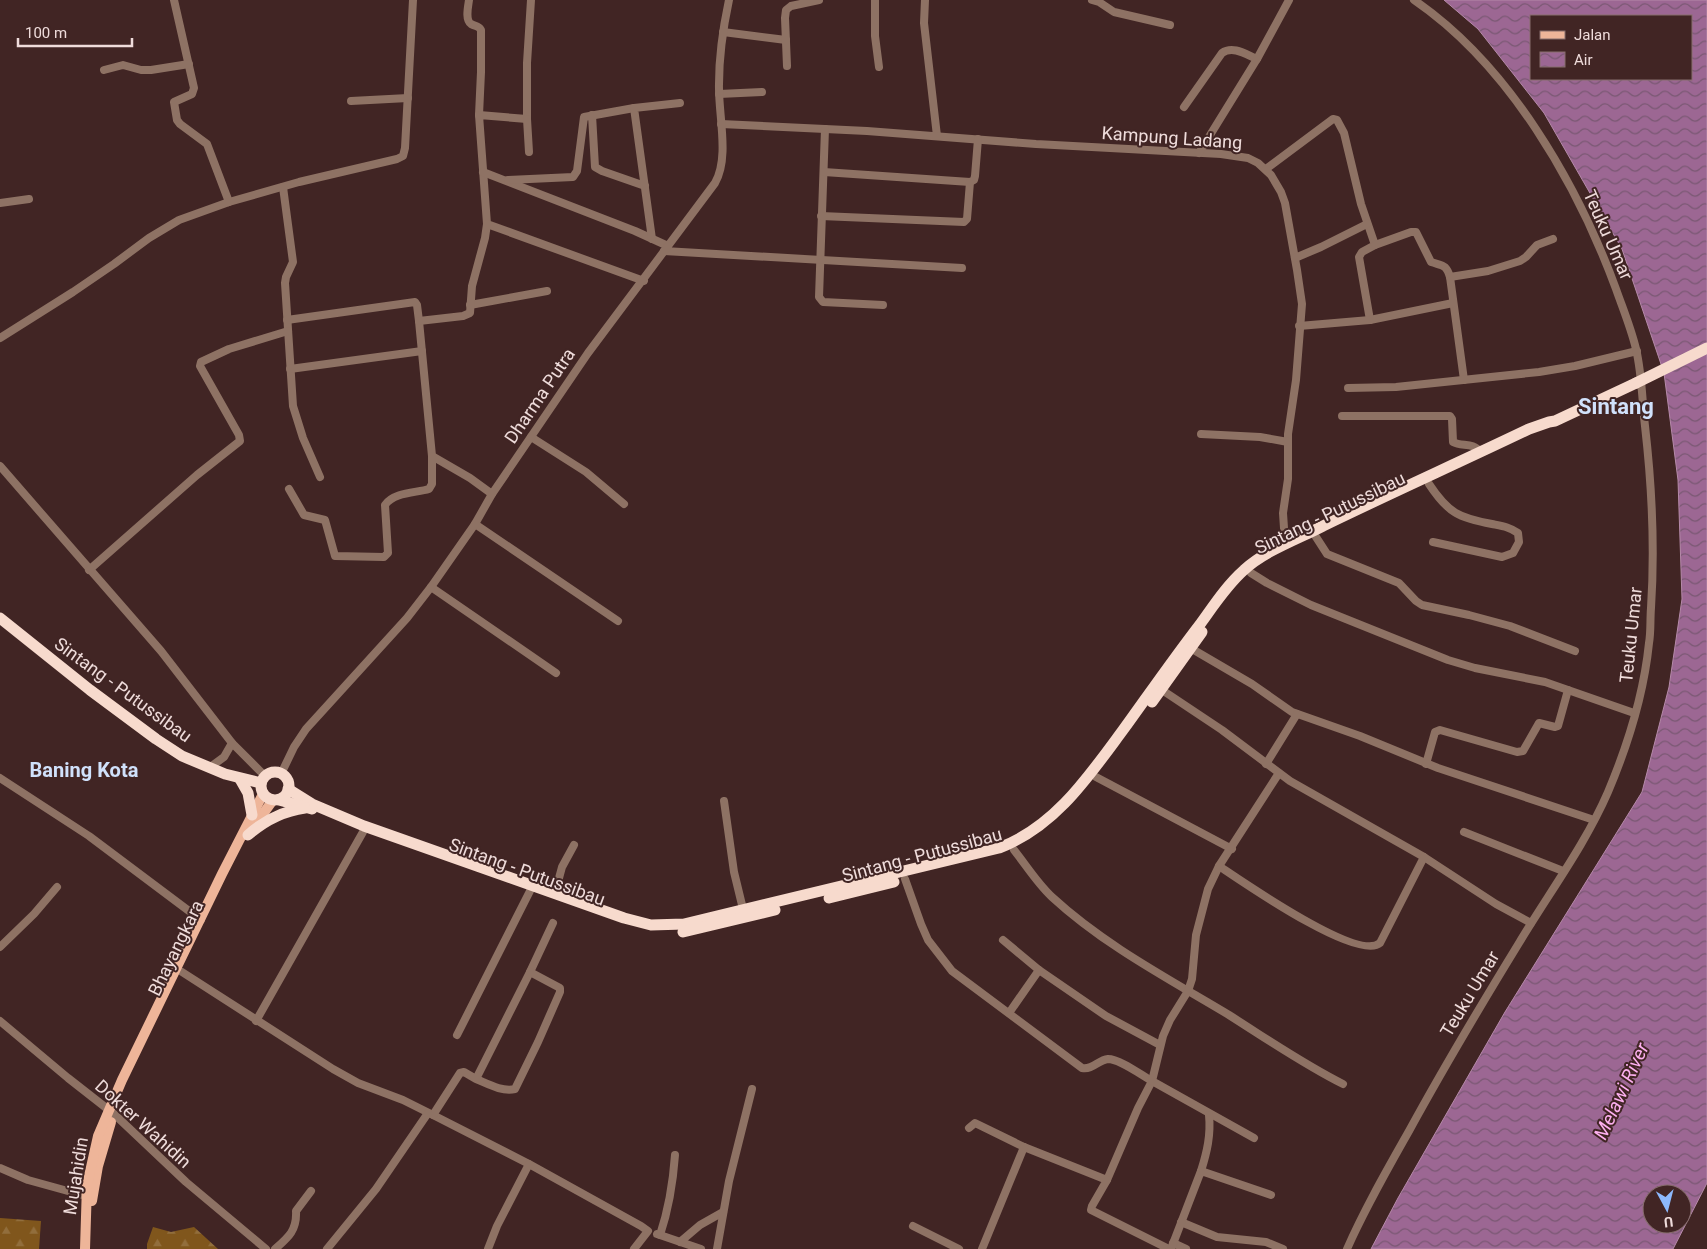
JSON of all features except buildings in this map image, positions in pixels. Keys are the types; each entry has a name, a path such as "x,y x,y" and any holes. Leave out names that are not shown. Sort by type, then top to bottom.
{"highway":[{"name":"Sintang - Putussibau","path":"288,789 312,804 364,826 624,918 651,925 684,924 743,909 905,879 1014,850 1046,830 1072,806 1162,690 1219,598 1243,570 1288,543 1529,429 1555,421 1707,348"},
{"name":"Sintang - Putussibau","path":"0,618 58,666 156,739 182,756 363,832 632,928 670,933 704,928 999,848 1016,841 1045,822 1066,803 1188,646 1251,573 1264,563 1316,537 1532,435 1555,421"},
{"path":"272,773 280,774 287,780 288,789 283,797 268,791 272,773"},
{"path":"240,779 248,793 252,815"},
{"path":"248,835 258,826 275,816 306,807"}],"main road":[{"name":"Bhayangkara","path":"111,1112 252,815 268,791"},
{"name":"Bhayangkara","path":"111,1112 182,972 268,791"},
{"name":"Mujahidin","path":"85,1249 86,1196 94,1149 111,1112"},
{"name":"Mujahidin","path":"91,1249 95,1183 111,1112"}],"street":[{"path":"174,0 194,82 194,92 174,102 177,120 207,144 230,202"},
{"path":"0,338 73,292 149,238 168,226 199,212 282,187 400,158 405,148 413,0"},
{"path":"420,321 464,316 470,313 472,286 485,238 487,224 479,115 481,30 467,19 469,0"},
{"path":"528,152 527,63 531,0"},
{"name":"Dharma Putra","path":"280,774 300,737 407,618 430,588 475,524 492,494 588,353 644,280 719,176 722,160 719,94 723,32 728,0"},
{"path":"788,66 785,18 788,8 818,0"},
{"path":"875,0 875,36 879,68"},
{"path":"925,0 924,23 937,136"},
{"path":"1092,0 1100,2 1114,12 1170,25"},
{"path":"1199,153 1258,59 1289,0"},
{"name":"Teuku Umar","path":"1347,1249 1374,1192 1442,1070 1594,820 1608,790 1634,713 1642,685 1649,644 1653,553 1651,482 1640,367 1632,331 1605,259 1570,187 1521,108 1496,75 1455,32 1414,0"},
{"path":"723,32 786,40"},
{"path":"1184,107 1225,50 1233,50 1258,59"},
{"path":"104,70 123,65 141,70 151,70 189,64"},
{"path":"719,94 762,92"},
{"path":"350,101 408,98"},
{"path":"503,180 573,177 577,171 584,117 634,108 680,103"},
{"path":"634,108 652,239"},
{"path":"479,115 527,119"},
{"path":"592,115 593,163 595,167 645,186"},
{"path":"1266,169 1323,125 1335,119 1344,133 1367,224 1375,245"},
{"name":"Kampung Ladang","path":"720,124 1221,154 1248,158 1266,169 1278,185 1285,203 1302,304 1296,380 1288,442 1288,479 1283,513 1288,543"},
{"path":"825,129 819,297 823,302 883,305"},
{"path":"824,172 970,182 974,180 978,139"},
{"path":"483,172 652,239 666,249 962,268"},
{"path":"822,216 962,223 967,219 970,182"},
{"path":"282,187 293,262 285,280 291,393 297,421 320,477"},
{"path":"0,203 29,199"},
{"path":"487,224 644,280"},
{"path":"1295,258 1367,224"},
{"path":"1370,320 1359,257 1362,252 1375,245 1410,232 1416,232 1431,262 1445,266 1450,277 1464,380"},
{"path":"1450,277 1488,271 1520,261 1537,245 1553,239"},
{"path":"470,305 548,291"},
{"path":"288,320 412,301 417,305 432,456 432,484 429,489 400,496 390,500 385,505 388,553 384,557 335,556 325,520 304,515 289,490"},
{"path":"1300,326 1370,320 1453,303"},
{"path":"89,570 240,441 200,366 201,362 229,349 288,331"},
{"path":"290,369 422,350"},
{"path":"1348,388 1396,387 1556,370 1637,351"},
{"path":"1342,416 1450,416 1452,419 1453,442 1473,446 1480,452"},
{"path":"1201,434 1260,437 1288,442"},
{"path":"530,437 586,472 624,504"},
{"path":"432,456 470,478 492,494"},
{"path":"0,466 161,651 268,791"},
{"path":"1429,484 1442,503 1452,511 1474,521 1509,527 1518,534 1519,542 1513,553 1502,557 1433,542"},
{"path":"475,524 618,621"},
{"path":"1316,537 1327,554 1399,583 1422,605 1510,626 1575,651"},
{"path":"1251,573 1267,584 1311,606 1448,660 1545,682 1634,713"},
{"path":"430,588 556,673"},
{"path":"1188,646 1252,684 1297,714 1360,736 1426,764 1594,820"},
{"path":"1162,690 1222,730 1279,774 1424,857 1496,904 1531,923"},
{"path":"1426,764 1435,732 1440,730 1517,752 1523,751 1539,723 1558,726 1568,690"},
{"path":"1266,764 1297,714"},
{"path":"209,768 224,757 232,743"},
{"path":"1186,1249 1171,1247 1091,1210 1107,1180 1138,1108 1152,1081 1160,1045 1170,1020 1188,991 1196,935 1208,889 1219,866 1232,849 1279,774"},
{"path":"1096,776 1232,849"},
{"path":"0,778 89,836 201,920"},
{"path":"724,801 734,872 743,909"},
{"path":"256,1021 363,832"},
{"path":"1464,832 1564,871"},
{"path":"555,893 562,867 574,845"},
{"path":"1014,850 1050,896 1076,917 1150,969 1310,1068 1343,1084"},
{"path":"1219,866 1281,907 1340,938 1371,947 1377,946 1380,943 1424,857"},
{"path":"905,879 928,940 952,971 1082,1068 1092,1068 1101,1062 1111,1060 1120,1063 1254,1138"},
{"path":"0,947 34,914 57,887"},
{"path":"457,1035 530,891"},
{"path":"476,1079 553,922"},
{"path":"1003,940 1039,970 1106,1016 1160,1045"},
{"path":"1009,1013 1039,970"},
{"path":"182,972 256,1021 352,1080 403,1100 529,1164 648,1231 701,1249"},
{"path":"327,1249 376,1189 460,1073 464,1072 476,1079 500,1088 515,1089 560,992 560,988 530,972"},
{"name":"Dokter Wahidin","path":"0,1021 111,1112 186,1182 266,1249"},
{"path":"717,1249 723,1212 752,1089"},
{"path":"1171,1247 1201,1171 1208,1147 1209,1114"},
{"path":"970,1128 974,1123 1024,1147 1107,1180"},
{"path":"982,1249 1024,1147"},
{"path":"660,1235 668,1211 674,1180 675,1155"},
{"path":"488,1249 497,1226 529,1164"},
{"path":"0,1168 28,1180 86,1196"},
{"path":"1201,1171 1271,1195"},
{"path":"275,1249 295,1227 297,1222 296,1211 310,1191"},
{"path":"680,1242 700,1225 723,1212"},
{"path":"1181,1222 1217,1237 1260,1241 1283,1249"},
{"path":"913,1226 959,1249"},
{"path":"634,1249 648,1231"}],"green space":[{"path":"0,1218 41,1221 39,1249 0,1249"},
{"path":"153,1227 171,1232 194,1227 218,1249 147,1249"}],"water":[{"name":"Melawi River","path":"1444,0 1707,0 1707,1183 1692,1212 1692,1184 1642,1184 1642,1234 1681,1234 1673,1249 1371,1249 1398,1198 1505,1012 1642,792 1669,687 1682,599 1678,480 1664,373 1622,249 1544,113 1478,29"}],"district":[{"name":"Sintang","path":"1616,406"},
{"name":"Baning Kota","path":"84,770"}]}
